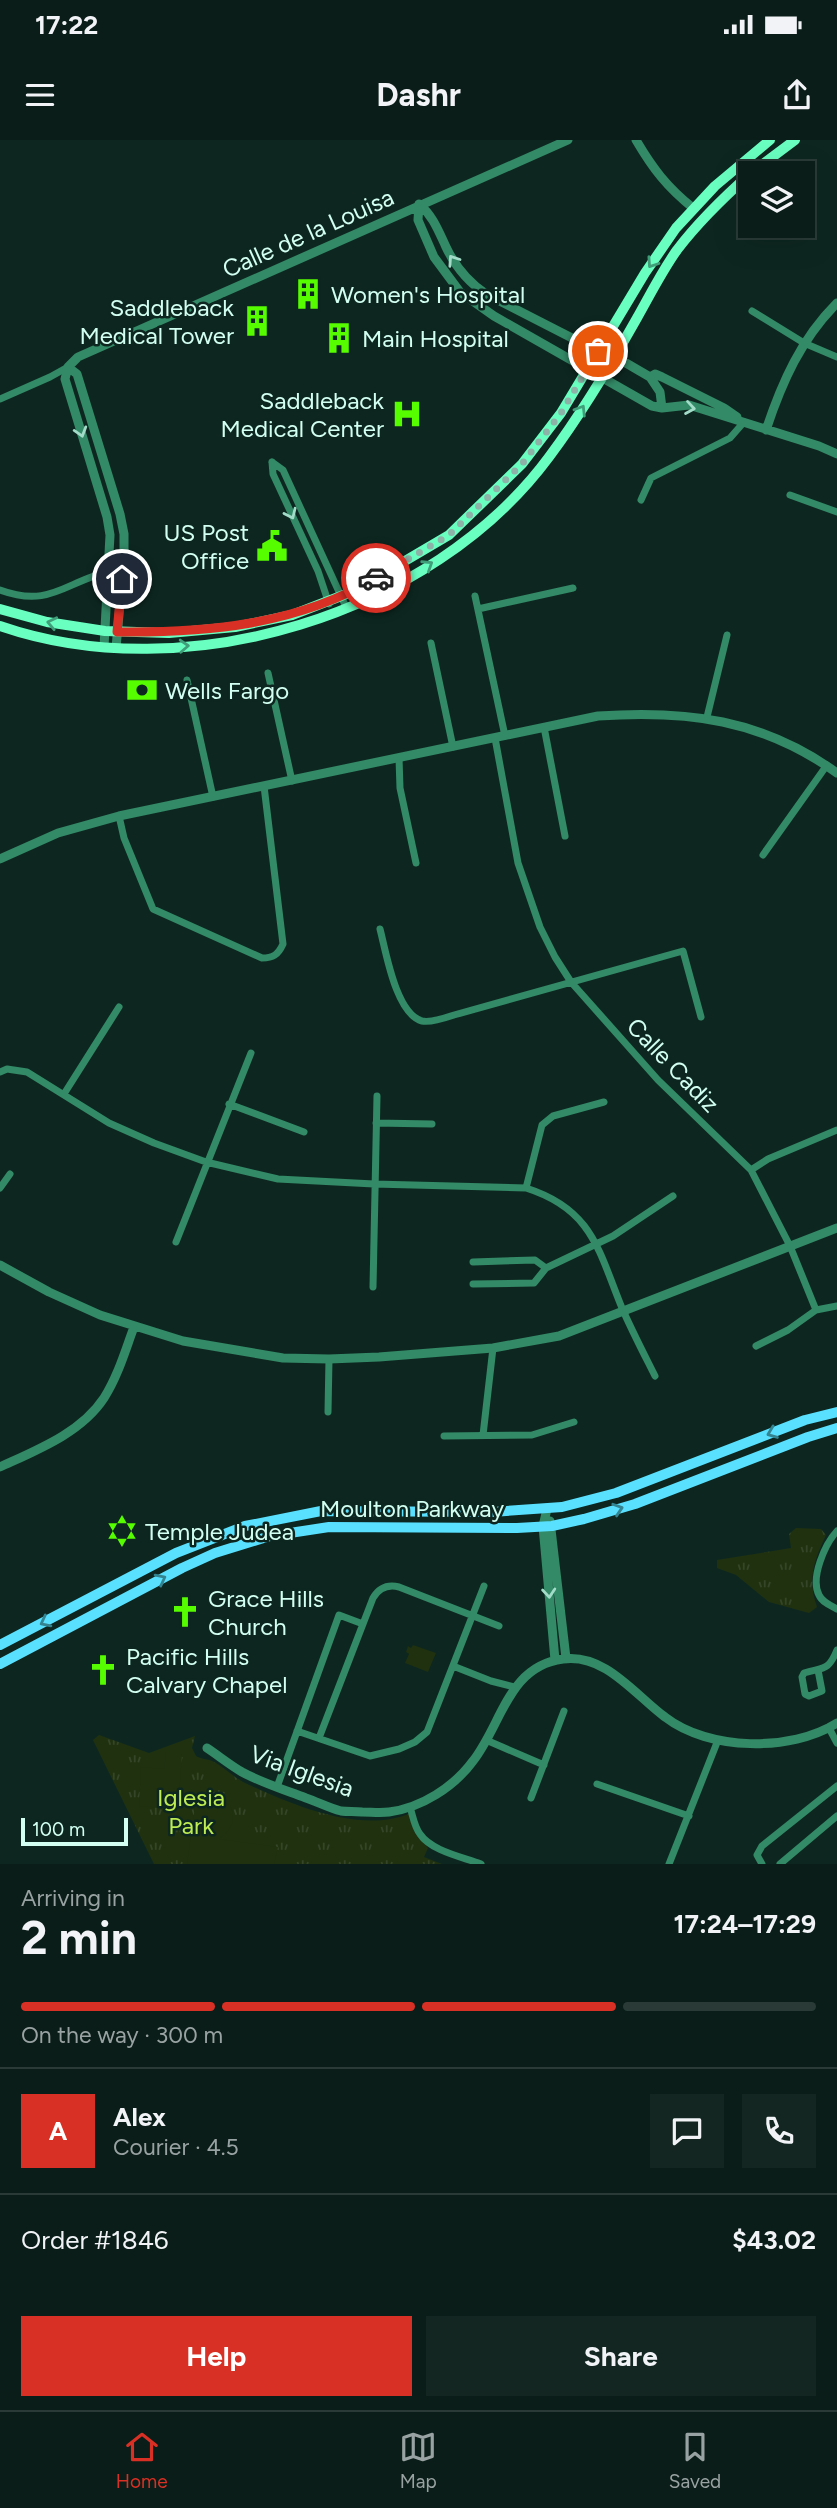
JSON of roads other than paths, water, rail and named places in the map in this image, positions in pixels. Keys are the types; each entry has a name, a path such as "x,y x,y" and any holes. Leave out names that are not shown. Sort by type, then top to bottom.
{"main road":[{"path":"0,625 43,639 110,647 191,647 296,628 333,612 355,591 449,535 522,464 561,413 645,272 676,228 715,186 770,140"},
{"path":"767,161 795,140"},
{"path":"0,609 68,627 169,633 235,627 292,615 328,601 343,602 383,593 486,524 523,488 548,459 603,377 672,258 721,199 738,184"},
{"name":"Moulton Parkway","path":"0,1645 195,1544 271,1519 346,1510 492,1512 547,1509 616,1493 805,1420 837,1412"},
{"name":"Moulton Parkway","path":"0,1664 215,1553 242,1543 300,1530 360,1526 547,1526 584,1519 635,1504 837,1428"},
{"path":"91,1599 101,1611"}],"street":[{"name":"Calle de la Louisa","path":"68,367 78,357 568,140"},
{"path":"636,140 655,172 671,190 704,218"},
{"path":"419,204 431,214 447,250 471,284 650,377 660,392 662,408"},
{"path":"419,204 418,220 434,257 460,292 494,316 652,406 662,408 689,405 837,454"},
{"path":"766,430 785,378 804,343 837,303"},
{"path":"752,311 804,343 837,357"},
{"path":"0,399 68,367"},
{"path":"68,367 77,374 120,514 124,542 123,571 117,632 110,647"},
{"path":"68,367 65,379 107,517 110,535 105,631 110,647"},
{"path":"650,377 655,374 724,408 744,422"},
{"path":"640,500 651,478 730,438 744,422"},
{"path":"333,612 318,571 273,474 272,462 283,470 343,602"},
{"path":"790,495 837,512"},
{"path":"0,590 20,596 40,597 98,573 123,571"},
{"path":"478,609 573,587"},
{"name":"Calle Cadiz","path":"475,596 500,737 518,863 540,928 571,982 658,1080 751,1170 790,1246 816,1310"},
{"path":"707,717 727,635"},
{"path":"431,643 453,747"},
{"path":"268,673 292,780"},
{"path":"187,680 214,797"},
{"path":"0,859 58,833 119,816 598,716 646,712 707,717 770,737 827,765 837,773"},
{"path":"544,727 565,836"},
{"path":"399,758 400,788 416,863"},
{"path":"763,855 827,765"},
{"path":"119,816 124,838 153,909 262,958 271,958 279,953 283,944 264,786"},
{"path":"380,929 399,999 410,1014 422,1021 454,1015 683,951 701,1017"},
{"path":"64,1094 119,1007"},
{"path":"176,1242 251,1053"},
{"path":"0,1072 7,1069 27,1072 109,1123 154,1143 206,1162 278,1179 526,1188 547,1195 564,1204 583,1222 596,1243 655,1376"},
{"path":"373,1287 373,1184 377,1096"},
{"path":"526,1188 542,1125 553,1116 604,1102"},
{"path":"229,1104 304,1132"},
{"path":"376,1123 432,1124"},
{"path":"751,1170 768,1159 837,1130"},
{"path":"0,1188 10,1174"},
{"path":"473,1284 534,1283 546,1268 613,1236 673,1196"},
{"path":"0,1265 69,1302 134,1327 183,1341 283,1358 329,1359 493,1348 559,1336 837,1228"},
{"path":"473,1262 535,1261 546,1268"},
{"path":"756,1346 788,1330 816,1310 837,1306"},
{"path":"0,1467 51,1443 87,1417 103,1400 134,1327"},
{"path":"483,1436 493,1348"},
{"path":"328,1412 329,1359"},
{"path":"444,1436 531,1435 574,1422"},
{"path":"547,1509 555,1660"},
{"path":"547,1526 566,1658"},
{"path":"837,1531 822,1553 818,1590 824,1601 837,1609"},
{"path":"318,1738 375,1595 382,1588 391,1586 413,1592 499,1626"},
{"path":"297,1731 370,1756 415,1742 427,1732 484,1586"},
{"path":"277,1787 339,1615 363,1624"},
{"path":"818,1670 822,1691 809,1696 805,1694 802,1677 804,1672 831,1664 837,1650"},
{"name":"Via Iglesia","path":"207,1748 242,1772 342,1811 388,1812 410,1807 447,1788 473,1762 514,1687 535,1667 566,1658 593,1661 625,1683 668,1720 718,1740 746,1744 780,1742 833,1725"},
{"path":"453,1666 514,1687"},
{"path":"531,1798 564,1711"},
{"path":"833,1725 837,1742"},
{"path":"486,1740 544,1765"},
{"path":"670,1864 718,1740"},
{"path":"597,1784 689,1816"},
{"path":"762,1864 757,1855 762,1846 837,1786"},
{"path":"410,1807 415,1827 422,1837 434,1845 481,1864"},
{"path":"780,1864 837,1816"}],"place":[{"name":"Women's Hospital","path":"308,294"},
{"name":"Saddleback Medical Tower","path":"257,321"},
{"name":"Main Hospital","path":"339,338"},
{"name":"Saddleback Medical Center","path":"407,414"},
{"name":"US Post Office","path":"272,546"},
{"name":"Wells Fargo","path":"142,690"},
{"name":"Temple Judea","path":"122,1531"},
{"name":"Grace Hills Church","path":"185,1612"},
{"name":"Pacific Hills Calvary Chapel","path":"103,1670"}],"park label":[{"name":"Iglesia Park","path":"191,1811"}]}
